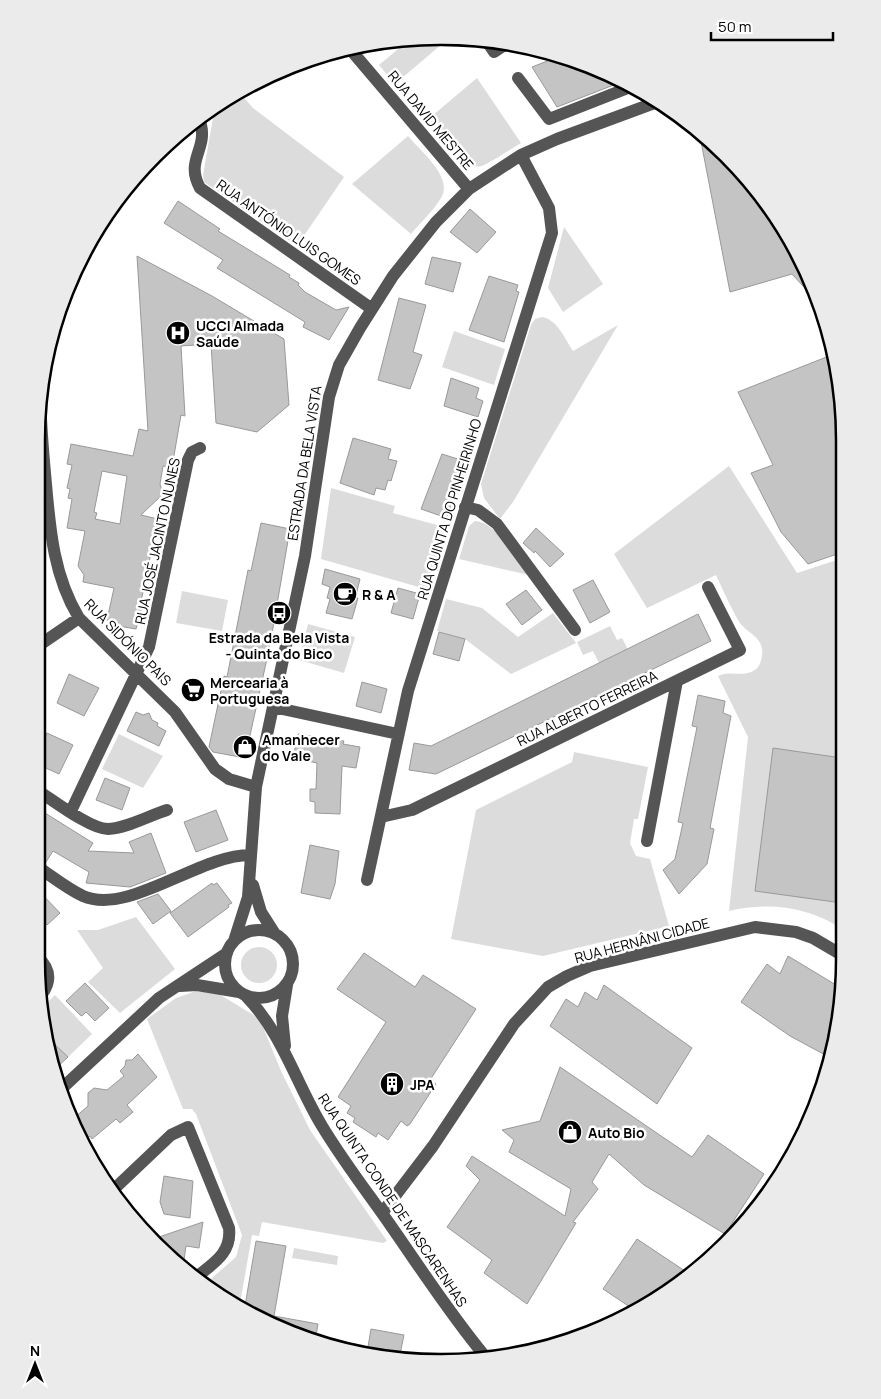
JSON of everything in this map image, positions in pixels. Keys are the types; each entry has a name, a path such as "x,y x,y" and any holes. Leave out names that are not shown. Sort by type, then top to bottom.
{"street":[{"name":"RUA DAVID MESTRE","path":"355,55 469,189"},
{"path":"518,78 549,119 623,90"},
{"name":"ESTRADA DA BELA VISTA","path":"250,869 256,787 305,556 333,380 349,345 372,308 414,250 469,189 521,155 557,139 649,105"},
{"name":"RUA ANTÓNIO LUIS GOMES","path":"201,126 203,133 194,163 194,178 200,188 372,308"},
{"name":"RUA QUINTA DO PINHEIRINHO","path":"367,880 408,690 552,233 549,208 521,155"},
{"name":"RUA JOSÉ JACINTO NUNES","path":"71,811 149,647 188,460 192,452 200,448"},
{"name":"RUA SIDÓNIO PAIS","path":"45,476 50,534 64,590 79,618 175,712 215,769 229,779 256,787"},
{"path":"465,507 478,510 497,524 575,630"},
{"name":"RUA ALBERTO FERREIRA","path":"381,818 412,810 740,650 708,587"},
{"path":"45,641 79,618"},
{"path":"648,841 677,681"},
{"path":"273,707 398,734"},
{"path":"45,795 93,825 106,829 118,827 166,810"},
{"path":"45,872 84,896 116,900 226,858 251,855"},
{"path":"177,986 197,985 257,999 268,998 279,993 287,985 294,963 291,951 285,941 275,934 267,924 255,897 250,869"},
{"path":"242,994 226,974 225,963 248,897 250,869"},
{"name":"RUA HERNÂNI CIDADE","path":"382,1213 434,1146 514,1024 548,987 567,976 590,966 754,927 777,928 796,932 813,938 836,951"},
{"path":"234,941 243,934 254,931 265,931 275,934"},
{"path":"66,1085 144,1010 227,953"},
{"path":"45,967 50,979 46,986"},
{"name":"RUA QUINTA CONDE DE MASCARENHAS","path":"286,1056 282,1016 287,985"},
{"name":"RUA QUINTA CONDE DE MASCARENHAS","path":"242,994 267,1020 296,1079 324,1129 482,1352"},
{"path":"118,1186 171,1135 188,1128 229,1228 230,1240 226,1251 201,1273"}],"shaded area":[{"path":"441,45 395,84 379,65 400,47"},
{"path":"477,78 521,143 489,163 476,167 459,159 426,121"},
{"path":"244,98 253,108 344,177 297,246 204,182 203,175 213,118"},
{"path":"408,136 434,165 443,182 444,190 438,203 411,234 352,184"},
{"path":"564,227 603,284 563,312 548,288"},
{"path":"542,317 557,326 573,351 618,325 513,502 500,519 484,498 481,484 531,325 535,319"},
{"path":"454,331 505,349 494,385 442,367"},
{"path":"729,466 797,573 836,560 836,925 815,915 787,908 758,907 729,911 748,737 718,676 746,673 755,670 762,658 761,644 741,625 716,575 647,608 614,554"},
{"path":"331,488 395,506 393,513 448,528 429,590 321,559"},
{"path":"475,521 483,523 498,534 529,575 459,559 469,526"},
{"path":"182,591 228,600 222,631 176,623"},
{"path":"446,599 482,608 518,637 553,613 576,643 511,674 465,639 437,631"},
{"path":"308,624 355,637 344,673 299,660"},
{"path":"610,626 617,640 622,638 645,682 616,696 593,651 583,655 577,642"},
{"path":"119,734 163,756 143,788 102,769"},
{"path":"574,752 648,767 638,819 634,819 630,843 636,856 650,859 669,926 543,956 451,939 476,810 572,762"},
{"path":"136,917 175,969 120,1013 88,982 103,968 77,930 98,930"},
{"path":"259,947 266,948 272,952 276,958 276,972 272,978 266,982 259,983 252,982 246,978 242,972 241,965 242,958 246,952 252,948"},
{"path":"196,991 219,994 255,1016 263,1027 281,1071 310,1130 387,1241 383,1243 262,1222 259,1236 252,1235 241,1300 210,1279 236,1257 242,1235 196,1114 192,1109 183,1109 147,1019 176,998"},
{"path":"55,995 92,1034 68,1057 55,1044 47,1003"},
{"path":"294,1248 338,1256 337,1265 292,1258"}],"building":[{"path":"550,60 592,75 613,85 557,107 532,67"},
{"path":"701,143 738,180 754,200 783,243 806,290 792,274 730,292"},
{"path":"178,201 220,229 218,231 290,275 289,277 299,283 298,285 305,292 336,310 349,307 329,340 303,327 305,322 217,268 223,260 164,223"},
{"path":"470,209 496,232 477,253 450,232"},
{"path":"137,256 212,296 284,339 289,405 257,432 216,423 211,344 181,346 185,416 181,415 172,467 163,466 160,484 163,494 141,515 158,519 141,602 143,603 136,629 118,626 119,623 107,620 114,588 83,582 84,575 78,566 85,531 67,528 72,499 68,498 70,489 67,488 72,465 67,464 71,444 133,456 139,429 148,431","holes":["102,471 127,476 120,524 95,519 97,513 94,512"]},
{"path":"432,257 461,263 453,292 425,284"},
{"path":"489,276 518,285 516,291 519,292 504,342 469,330"},
{"path":"399,298 426,305 413,352 422,355 410,389 378,380"},
{"path":"827,357 833,389 835,415 836,554 808,564 781,532 751,473 773,465 738,392"},
{"path":"451,378 479,388 476,398 483,401 478,417 444,406"},
{"path":"353,438 391,449 388,459 397,461 391,481 388,480 385,490 376,488 374,495 340,483"},
{"path":"442,454 464,461 447,518 421,509"},
{"path":"261,523 290,529 270,645 245,758 213,752 209,747 224,676 227,677 248,570 251,571"},
{"path":"536,528 564,554 550,567 535,551 534,553 523,543"},
{"path":"325,569 360,579 356,598 358,598 352,619 326,613 330,599 327,598 330,587 322,584"},
{"path":"593,580 610,612 590,623 573,590"},
{"path":"398,588 420,594 413,619 391,613"},
{"path":"526,590 542,610 522,625 506,604"},
{"path":"698,614 711,641 436,774 409,770 414,743 431,746"},
{"path":"439,632 465,639 459,661 433,654"},
{"path":"69,674 99,688 84,716 57,703"},
{"path":"362,682 387,689 381,713 356,706"},
{"path":"698,695 725,701 723,713 731,716 710,828 714,829 707,864 679,894 663,870 675,859 683,823 678,822 697,727 692,726"},
{"path":"136,712 143,715 149,713 152,720 158,723 157,726 166,731 159,746 127,731"},
{"path":"47,733 73,745 59,774 45,768 45,737"},
{"path":"298,734 344,741 343,744 360,747 356,768 342,766 340,814 315,813 315,802 310,801 310,789 316,789 317,763 293,758"},
{"path":"773,748 836,757 836,902 755,891"},
{"path":"105,778 130,788 122,810 96,800"},
{"path":"216,810 228,840 196,852 184,822"},
{"path":"45,813 93,843 88,851 134,853 129,842 151,833 166,873 130,887 86,883 89,872 53,851 46,862"},
{"path":"310,845 339,851 335,884 330,899 301,893"},
{"path":"212,883 213,885 217,883 232,903 188,937 170,913"},
{"path":"158,894 171,911 153,924 137,902"},
{"path":"45,897 60,913 47,925 45,923"},
{"path":"364,953 415,987 423,975 476,1009 430,1080 436,1084 410,1124 407,1126 401,1121 388,1140 378,1133 376,1137 353,1122 355,1118 347,1113 351,1106 338,1097 386,1022 337,989"},
{"path":"788,956 835,984 833,1010 824,1054 790,1036 741,1002 767,964 780,974"},
{"path":"85,983 109,1008 95,1021 86,1012 82,1016 80,1015 66,1001"},
{"path":"604,985 692,1048 657,1104 550,1026 566,999 578,1007 585,992 597,1000"},
{"path":"55,1044 68,1057 59,1065"},
{"path":"138,1054 157,1077 127,1105 133,1112 120,1123 116,1119 92,1139 90,1136 88,1138 77,1115 88,1106 88,1093 94,1088 107,1090 124,1076 120,1071 125,1066 126,1060 132,1060"},
{"path":"560,1067 692,1157 708,1135 764,1174 724,1234 644,1185 609,1154 592,1182 598,1189 573,1222 576,1223 527,1304 484,1273 492,1260 447,1227 480,1180 466,1166 472,1156 565,1216 571,1189 509,1152 514,1140 502,1130 540,1121"},
{"path":"164,1176 193,1181 190,1218 164,1214 160,1202"},
{"path":"203,1222 199,1248 186,1246 184,1259 160,1237"},
{"path":"637,1239 684,1270 628,1306 603,1289"},
{"path":"256,1241 286,1246 274,1316 318,1324 316,1334 289,1324 246,1302"},
{"path":"371,1329 404,1335 400,1352 368,1347"}],"place":[{"name":"UCCI Almada Saúde","path":"178,333"},
{"name":"R & A","path":"345,594"},
{"name":"Estrada da Bela Vista - Quinta do Bico","path":"279,613"},
{"name":"Mercearia à Portuguesa","path":"193,690"},
{"name":"Amanhecer do Vale","path":"245,747"},
{"name":"JPA","path":"392,1084"},
{"name":"Auto Bio","path":"570,1132"}]}
